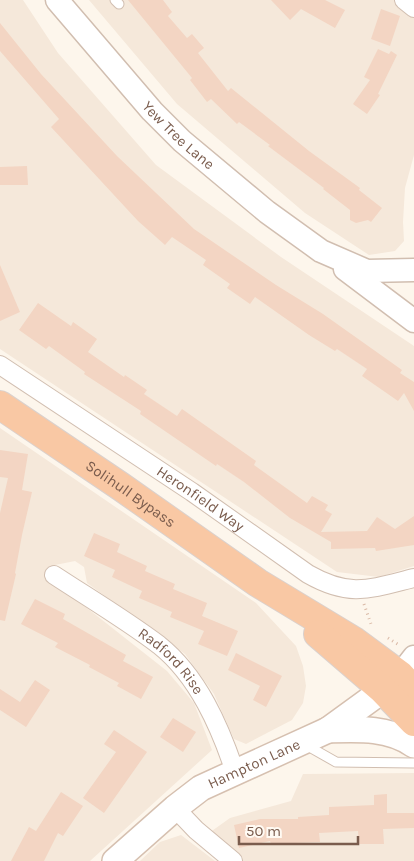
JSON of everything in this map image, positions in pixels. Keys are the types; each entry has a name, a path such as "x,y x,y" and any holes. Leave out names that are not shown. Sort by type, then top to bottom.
{"highway":[{"name":"Solihull Bypass","path":"0,405 258,583 354,640 403,678 414,722"}],"main road":[{"name":"Hampton Lane","path":"116,861 175,808 201,788 328,730 403,678"},
{"path":"328,730 363,729 393,734 413,754"}],"street":[{"name":"Yew Tree Lane","path":"57,0 152,111 182,141 268,212 414,321"},
{"path":"404,0 414,8"},
{"name":"Yew Tree Lane","path":"320,250 367,271 414,270"},
{"name":"Heronfield Way","path":"0,365 192,492 308,574 329,586 369,589 414,578"},
{"name":"Radford Rise","path":"65,576 160,646 176,662 200,690 236,772"},
{"path":"175,808 196,830 233,861"}],"lane":[{"path":"301,742 336,762 413,754"}],"path":[{"path":"358,589 372,629"}],"shaded area":[{"path":"0,0 23,0 58,53 156,165 281,257 414,346 414,566 379,577 337,572 0,349"},
{"path":"89,0 414,0 414,155 405,188 404,241 395,251 369,255 305,213 177,104"},
{"path":"0,428 256,603 296,646 303,666 306,686 303,703 292,720 246,744 234,739 214,694 185,654 87,583 84,567 75,561 55,565 45,575 167,671 194,703 212,750 90,861 0,861"},
{"path":"414,773 414,861 242,861 209,833 230,818 291,801 303,774"},
{"path":"181,835 215,861 140,861 160,842"}],"building":[{"path":"128,0 163,0 172,12 168,16 187,38 192,34 204,48 198,53 228,91 231,88 309,151 360,188 359,190 382,208 371,222 368,220 356,223 350,220 350,210 324,188 239,122 237,124 211,99 207,102 190,80 192,78"},
{"path":"271,0 325,0 345,10 335,28 301,9 290,20"},
{"path":"381,9 400,16 390,46 371,39"},
{"path":"0,23 41,74 117,156 194,229 276,285 323,314 402,370 400,373 414,382 414,411 404,393 398,401 362,376 367,369 337,349 335,351 309,335 255,297 250,304 227,288 230,284 203,265 206,260 172,237 165,245 138,221 51,127 59,119 0,51"},
{"path":"378,49 389,54 391,51 397,55 378,94 380,95 367,114 353,104 370,80 364,77"},
{"path":"27,166 28,185 0,185 0,167"},
{"path":"0,265 20,312 0,321"},
{"path":"38,303 71,326 73,322 97,339 88,352 124,377 125,375 147,390 144,394 177,416 182,409 256,461 254,465 307,503 312,496 328,505 325,510 332,514 321,532 367,531 377,517 395,529 414,516 414,545 376,551 375,548 331,549 331,542 290,518 244,482 217,464 216,466 140,414 141,411 84,374 85,372 49,346 46,349 19,330"},
{"path":"0,450 28,454 22,490 32,492 5,621 0,620 0,513 8,478 0,477"},
{"path":"94,533 120,544 117,552 147,566 145,571 175,584 173,589 207,603 202,616 238,631 227,656 198,644 204,631 170,617 172,612 139,598 142,591 112,577 115,570 84,556"},
{"path":"35,599 65,614 63,619 126,655 123,661 153,677 141,699 117,686 119,683 89,667 90,665 55,647 58,643 21,624"},
{"path":"236,653 282,676 266,707 253,700 260,686 228,670"},
{"path":"35,680 50,690 26,727 0,710 0,689 20,702"},
{"path":"173,718 196,732 183,752 160,737"},
{"path":"114,730 147,752 104,813 83,798 116,752 104,744"},
{"path":"61,792 83,806 63,836 58,833 44,861 11,861 29,827 36,831"},
{"path":"387,794 387,813 414,813 414,828 383,829 384,844 359,844 358,831 319,833 320,842 271,844 270,841 239,848 234,825 260,819 298,819 298,817 329,815 329,807 374,805 374,795"}]}
